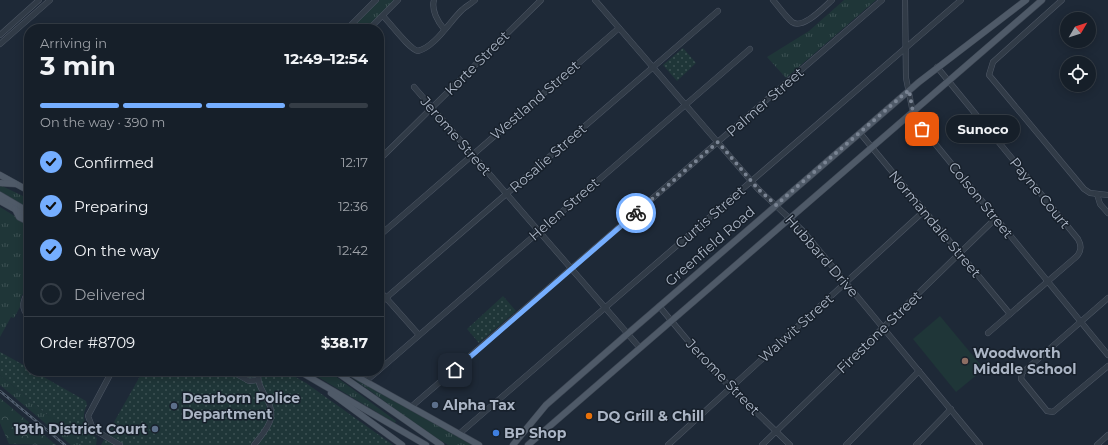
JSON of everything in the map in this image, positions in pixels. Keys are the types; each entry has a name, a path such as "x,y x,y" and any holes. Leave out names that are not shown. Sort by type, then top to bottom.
{"main road":[{"name":"Greenfield Road","path":"513,445 523,431 550,401 627,333 909,90 1026,0"},
{"path":"523,431 524,441 529,445 1042,0"},
{"path":"0,175 24,188"},
{"path":"0,184 24,186"},
{"path":"0,195 24,209"},
{"path":"0,200 24,214"},
{"path":"15,209 19,217 24,220"},
{"path":"307,376 402,445"},
{"path":"308,376 426,445"},
{"path":"342,376 441,445"},
{"path":"356,376 479,445"}],"street":[{"path":"0,35 39,0"},
{"path":"0,44 50,0"},
{"path":"352,24 376,0"},
{"path":"374,24 398,0"},
{"path":"434,0 433,6 437,18 444,29"},
{"path":"383,16 414,50 418,51 427,48 444,29 453,22 461,10 474,0"},
{"name":"Korte Street","path":"384,155 541,0"},
{"name":"Hubbard Drive","path":"595,0 752,181 803,231 980,445"},
{"path":"773,0 792,22 799,24 808,20 832,0"},
{"name":"Palmer Street","path":"411,407 882,0"},
{"name":"Colson Street","path":"905,0 909,90 914,118 1108,355"},
{"name":"Curtis Street","path":"459,434 961,0"},
{"path":"1062,0 992,62 989,75 1084,189 1090,193 1108,195"},
{"name":"Rosalie Street","path":"386,298 718,11"},
{"name":"Westland Street","path":"384,232 619,28"},
{"name":"Helen Street","path":"384,365 750,49"},
{"name":"Payne Court","path":"937,67 1078,239 1081,245 1078,255 1048,281"},
{"name":"Jerome Street","path":"414,87 640,348"},
{"name":"Normandale Street","path":"860,133 1010,314"},
{"path":"1098,194 1100,204 1108,213"},
{"name":"Walwit Street","path":"668,445 924,211"},
{"name":"Firestone Street","path":"762,445 996,218"},
{"path":"988,333 1048,281"},
{"path":"384,296 419,336"},
{"path":"1108,298 1022,373 1021,376 1022,380 1047,411 1052,413 1108,366"},
{"path":"24,300 24,310"},
{"name":"Jerome Street","path":"659,306 709,366 790,445"},
{"path":"846,445 919,371"},
{"path":"109,376 88,416 93,429 120,445"},
{"path":"240,376 249,381 257,380"},
{"path":"254,445 271,418 269,401 257,380 258,376"},
{"name":"Helen Street","path":"366,381 371,376"},
{"path":"916,445 951,409"},
{"path":"1097,445 1108,435"}],"green space":[{"path":"380,0 393,0 393,2 372,24 356,24"},
{"path":"844,0 876,0 786,78 767,57 809,31"},
{"path":"683,48 696,63 677,81 663,65"},
{"path":"0,185 24,197 24,207 0,194"},
{"path":"0,207 24,222 24,292 21,297 20,307 14,318 11,317 0,337"},
{"path":"503,296 516,311 479,343 467,329"},
{"path":"940,316 984,369 956,392 913,339"},
{"path":"0,352 24,365 24,376 42,376 86,401 87,405 84,419 87,427 97,438 96,445 83,445 53,419 52,416 49,416 0,375"},
{"path":"0,375 49,416 53,416 53,419 83,445 71,445 0,385"},
{"path":"140,376 294,376 306,383 393,445 101,445"},
{"path":"316,376 335,376 396,421 395,423"},
{"path":"350,376 472,445 448,445 422,429"},
{"path":"0,398 56,445 9,444 0,423"}],"railway":[{"path":"0,391 65,445"}],"way so far":[{"path":"636,213 718,142 758,189 776,205 909,90 910,103 914,118 922,129"}],"place":[{"name":"Sunoco","path":"922,129"},
{"name":"Woodworth Middle School","path":"965,361"},
{"name":"Alpha Tax","path":"435,405"},
{"name":"Dearborn Police Department","path":"174,406"},
{"name":"DQ Grill & Chill","path":"589,416"},
{"name":"19th District Court","path":"155,429"},
{"name":"BP Shop","path":"496,433"}],"route":[{"path":"455,370 636,213"}]}
